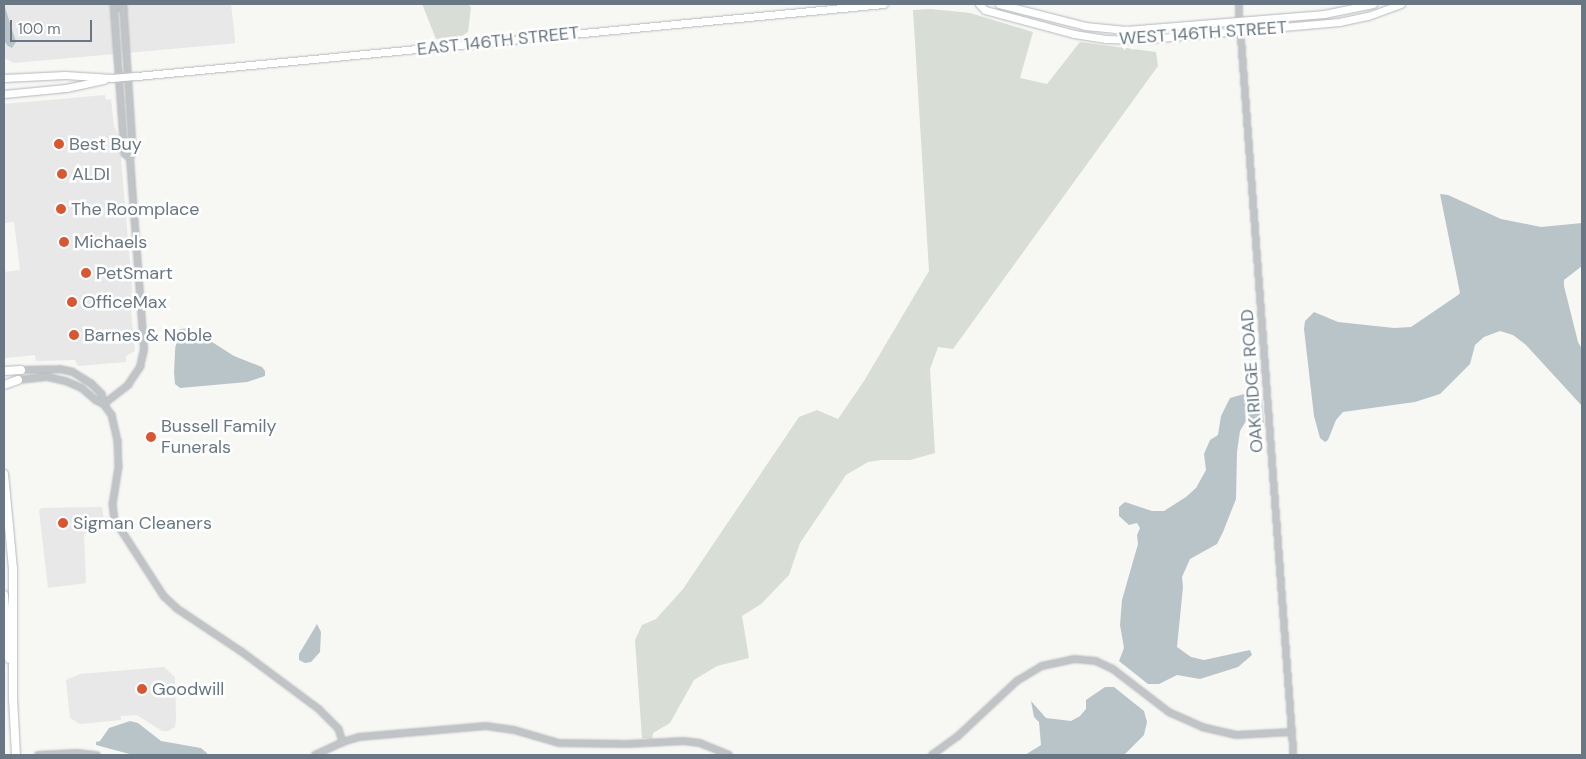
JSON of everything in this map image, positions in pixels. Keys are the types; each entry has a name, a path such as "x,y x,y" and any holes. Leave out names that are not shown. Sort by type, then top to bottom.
{"highway":[{"path":"4,371 21,370"},
{"path":"4,385 18,380"},
{"path":"4,474 13,569 13,698"},
{"path":"4,595 16,755"}],"main road":[{"name":"EAST 146TH STREET","path":"4,78 65,75 120,78 884,4"},
{"name":"WEST 146TH STREET","path":"978,4 985,10 1069,32 1106,39 1147,39 1339,22 1368,16 1401,4"},
{"name":"WEST 146TH STREET","path":"999,4 1075,24 1116,30 1146,30 1240,22 1336,12 1373,4"},
{"name":"EAST 146TH STREET","path":"4,94 66,88 112,78"}],"street":[{"path":"114,4 125,154 130,158"},
{"path":"118,4 120,10 124,11"},
{"path":"104,404 128,384 140,367 144,349 130,158 133,153 123,4"},
{"name":"OAK RIDGE ROAD","path":"1239,4 1294,755"},
{"path":"21,370 60,369 78,374 102,394 104,404 112,415 118,441 119,467 113,504 114,520 164,596 178,609 257,663 319,709 339,729 343,742"},
{"path":"18,380 48,377 66,380 82,388 104,404"},
{"path":"932,755 957,737 1018,681 1042,666 1074,659 1096,661 1113,669 1169,712 1202,727 1236,734 1292,732"},
{"path":"316,755 343,742 359,737 490,726 514,730 559,743 627,744 684,741 700,743 729,755"},
{"path":"38,755 77,753 97,755"}],"shaded area":[{"path":"4,4 231,4 235,43 14,63 4,58"},
{"path":"4,4 16,42 12,48 4,41"},
{"path":"422,4 467,4 471,7 468,32 462,36 436,39"},
{"path":"931,9 970,13 1033,32 1020,78 1047,84 1080,42 1156,52 1158,66 953,349 938,347 930,369 935,453 910,460 868,462 846,475 800,543 789,575 761,604 742,616 749,658 717,666 694,680 670,723 653,733 652,739 642,738 635,640 642,625 656,619 683,589 799,417 817,410 838,419 864,381 929,271 913,10"},
{"path":"105,95 106,100 111,99 114,126 119,136 134,310 131,311 135,351 126,356 126,362 78,366 75,360 36,361 35,355 4,358 4,272 20,270 14,222 4,223 4,104"},
{"path":"1440,194 1448,195 1501,219 1541,227 1582,223 1582,266 1564,280 1564,286 1578,342 1582,349 1582,406 1526,345 1513,335 1500,331 1484,337 1475,345 1470,364 1440,394 1415,402 1343,412 1336,420 1328,440 1325,442 1320,438 1314,416 1304,329 1305,321 1314,312 1338,322 1394,328 1411,327 1458,295 1460,293"},
{"path":"190,328 234,356 262,367 265,371 265,376 247,382 180,388 175,384 174,372 176,333 180,329"},
{"path":"1244,394 1254,394 1262,399 1264,423 1254,419 1246,421 1240,431 1237,452 1236,499 1223,532 1217,544 1190,559 1182,577 1183,587 1177,647 1191,657 1204,660 1250,650 1252,655 1238,667 1200,679 1177,675 1159,684 1148,684 1119,661 1124,648 1120,625 1122,600 1138,544 1137,535 1140,528 1137,523 1129,525 1119,516 1119,507 1125,502 1152,511 1164,511 1196,488 1206,470 1204,454 1210,440 1218,435 1221,416 1230,398"},
{"path":"102,507 105,528 84,534 86,583 48,588 39,510 42,508"},
{"path":"317,624 321,632 320,652 311,662 305,663 299,660 299,654"},
{"path":"164,667 175,677 176,720 175,727 168,731 162,731 137,715 121,716 121,720 80,724 70,718 66,680 80,674"},
{"path":"1105,687 1114,687 1144,711 1147,722 1144,735 1124,755 1025,755 1041,745 1039,722 1034,717 1031,701 1046,718 1071,721 1080,716 1086,709 1086,700"},
{"path":"130,721 138,723 161,741 201,748 209,755 133,755 96,745 96,742 100,741 109,728"}],"place":[{"name":"Best Buy","path":"59,144"},
{"name":"ALDI","path":"62,174"},
{"name":"The Roomplace","path":"61,209"},
{"name":"Michaels","path":"64,242"},
{"name":"PetSmart","path":"86,273"},
{"name":"OfficeMax","path":"72,302"},
{"name":"Barnes & Noble","path":"74,335"},
{"name":"Bussell Family Funerals","path":"151,437"},
{"name":"Sigman Cleaners","path":"63,523"},
{"name":"Goodwill","path":"142,689"}]}
